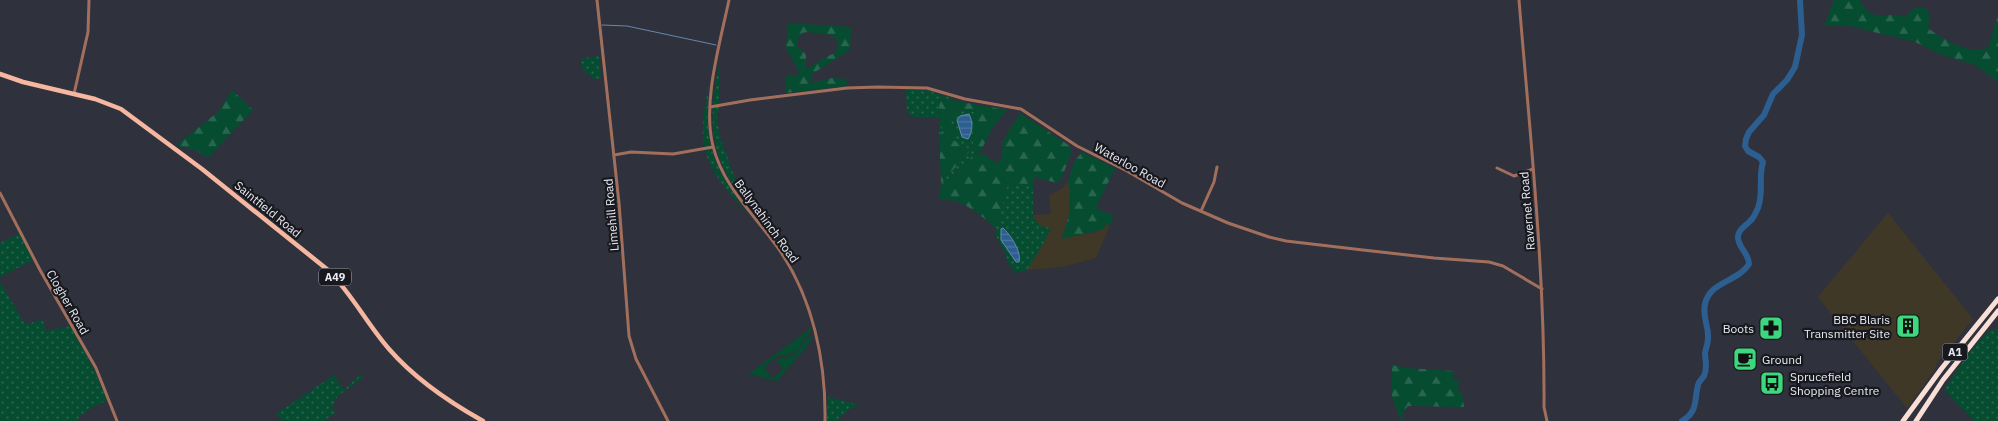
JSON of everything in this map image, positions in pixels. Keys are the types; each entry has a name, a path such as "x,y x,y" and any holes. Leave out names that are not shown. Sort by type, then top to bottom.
{"highway":[{"name":"A1","path":"1903,421 1942,368 1998,299"},
{"name":"A1","path":"1916,421 1942,380 1998,311"}],"main road":[{"name":"Saintfield Road","path":"0,74 23,82 104,102 121,109 202,169 328,270 347,290 390,350 412,372 448,400 483,421"}],"street":[{"path":"74,94 88,32 90,0"},
{"name":"Limehill Road","path":"597,0 614,155 631,345 660,408 668,421"},
{"name":"Ballynahinch Road","path":"729,0 710,107 713,147 726,178 778,248 802,293 816,334 821,359 825,394 825,421"},
{"name":"Ravernet Road","path":"1518,0 1542,289 1544,406 1547,421"},
{"name":"Waterloo Road","path":"710,107 847,88 878,86 927,88 966,99 1021,109 1077,146 1182,203 1228,223 1286,241 1497,264 1542,289"},
{"path":"614,155 631,152 673,154 713,147"},
{"path":"1200,211 1214,182 1217,167"},
{"path":"1496,168 1514,176 1533,169"},
{"name":"Clogher Road","path":"0,193 40,270 96,368 118,421"}],"shaded area":[{"path":"1068,181 1070,192 1069,215 1062,238 1097,232 1106,224 1110,225 1096,258 1062,267 1027,270 1051,229 1041,227 1033,218 1033,215 1051,214 1049,195 1062,189"},
{"path":"1888,213 1973,319 1936,364 1937,366 1908,407 1906,407 1818,297"}],"green space":[{"path":"1834,0 1860,0 1870,13 1882,16 1899,15 1904,17 1915,8 1925,7 1930,16 1929,29 1950,42 1972,49 1988,48 1998,15 1998,82 1975,65 1942,55 1915,42 1845,25 1824,26"},
{"path":"788,23 851,27 850,50 812,74 810,83 832,78 847,79 846,86 785,93 786,76 797,75 799,72 786,48","holes":["802,33 831,35 838,41 836,52 808,69 806,68 806,54 798,47 798,39"]},
{"path":"599,56 601,78 595,79 583,71 581,60 583,58"},
{"path":"719,65 719,109 717,116 719,134 736,181 749,197 756,214 729,178 721,162 716,145 713,109"},
{"path":"709,84 708,125 714,156 728,184 750,218 723,185 707,157 703,127"},
{"path":"906,89 929,91 960,101 940,98 939,117 914,117 907,113"},
{"path":"232,90 253,110 208,158 197,151 176,145 218,112"},
{"path":"939,98 1007,110 992,128 981,151 974,148 972,138 974,112 955,110 950,119 956,136 940,127"},
{"path":"955,110 974,112 974,148 981,151 974,154 940,194 941,183 971,150 939,132 940,127 955,135 950,119"},
{"path":"1020,113 1070,146 1071,153 1061,180 1057,183 1034,177 1033,184 1008,184 996,228 976,212 962,204 954,201 938,200 940,194 974,154 981,153 997,163 1001,159 1003,141"},
{"path":"939,132 971,150 941,183"},
{"path":"1082,152 1115,168 1096,208 1114,216 1110,225 1106,224 1104,229 1062,239 1069,215 1070,192 1068,181 1074,162"},
{"path":"1008,184 1033,184 1033,218 1041,226 1051,228 1027,270 1016,273 1008,263 996,236 996,228"},
{"path":"19,234 33,260 0,277 0,243"},
{"path":"0,282 25,324 43,320 46,331 70,326 93,368 107,400 86,411 76,421 0,421"},
{"path":"811,328 811,332 803,340 798,350 787,355 779,355 764,367 773,378 783,369 778,362 780,358 797,353 805,340 810,336 812,337 812,340 777,381 748,374"},
{"path":"1993,329 1998,329 1998,421 1974,421 1944,390 1973,348"},
{"path":"1392,365 1407,368 1453,371 1453,379 1459,381 1458,391 1462,393 1464,407 1408,406 1403,412 1401,421 1392,397"},
{"path":"361,374 364,377 338,396 332,406 335,413 324,421 282,421 276,414 334,375 344,390"},
{"path":"828,397 860,405 851,408 836,421 827,421"}],"water":[{"path":"969,114 972,126 968,139 962,137 957,120 960,116"},
{"path":"1003,228 1017,248 1019,262 1016,262 1001,240 1001,229"}],"waterway":[{"path":"1682,421 1691,414 1695,406 1698,385 1706,370 1705,353 1708,334 1704,309 1708,296 1718,286 1738,275 1749,264 1739,243 1738,236 1741,229 1753,218 1758,208 1761,196 1763,162 1759,157 1748,151 1745,146 1746,139 1749,132 1764,115 1773,94 1787,80 1795,67 1802,35 1800,0"},
{"path":"602,25 627,26 716,45"}],"place":[{"name":"BBC Blaris Transmitter Site","path":"1908,326"},
{"name":"Boots","path":"1771,328"},
{"name":"Ground","path":"1745,359"},
{"name":"Sprucefield Shopping Centre","path":"1772,383"}]}
